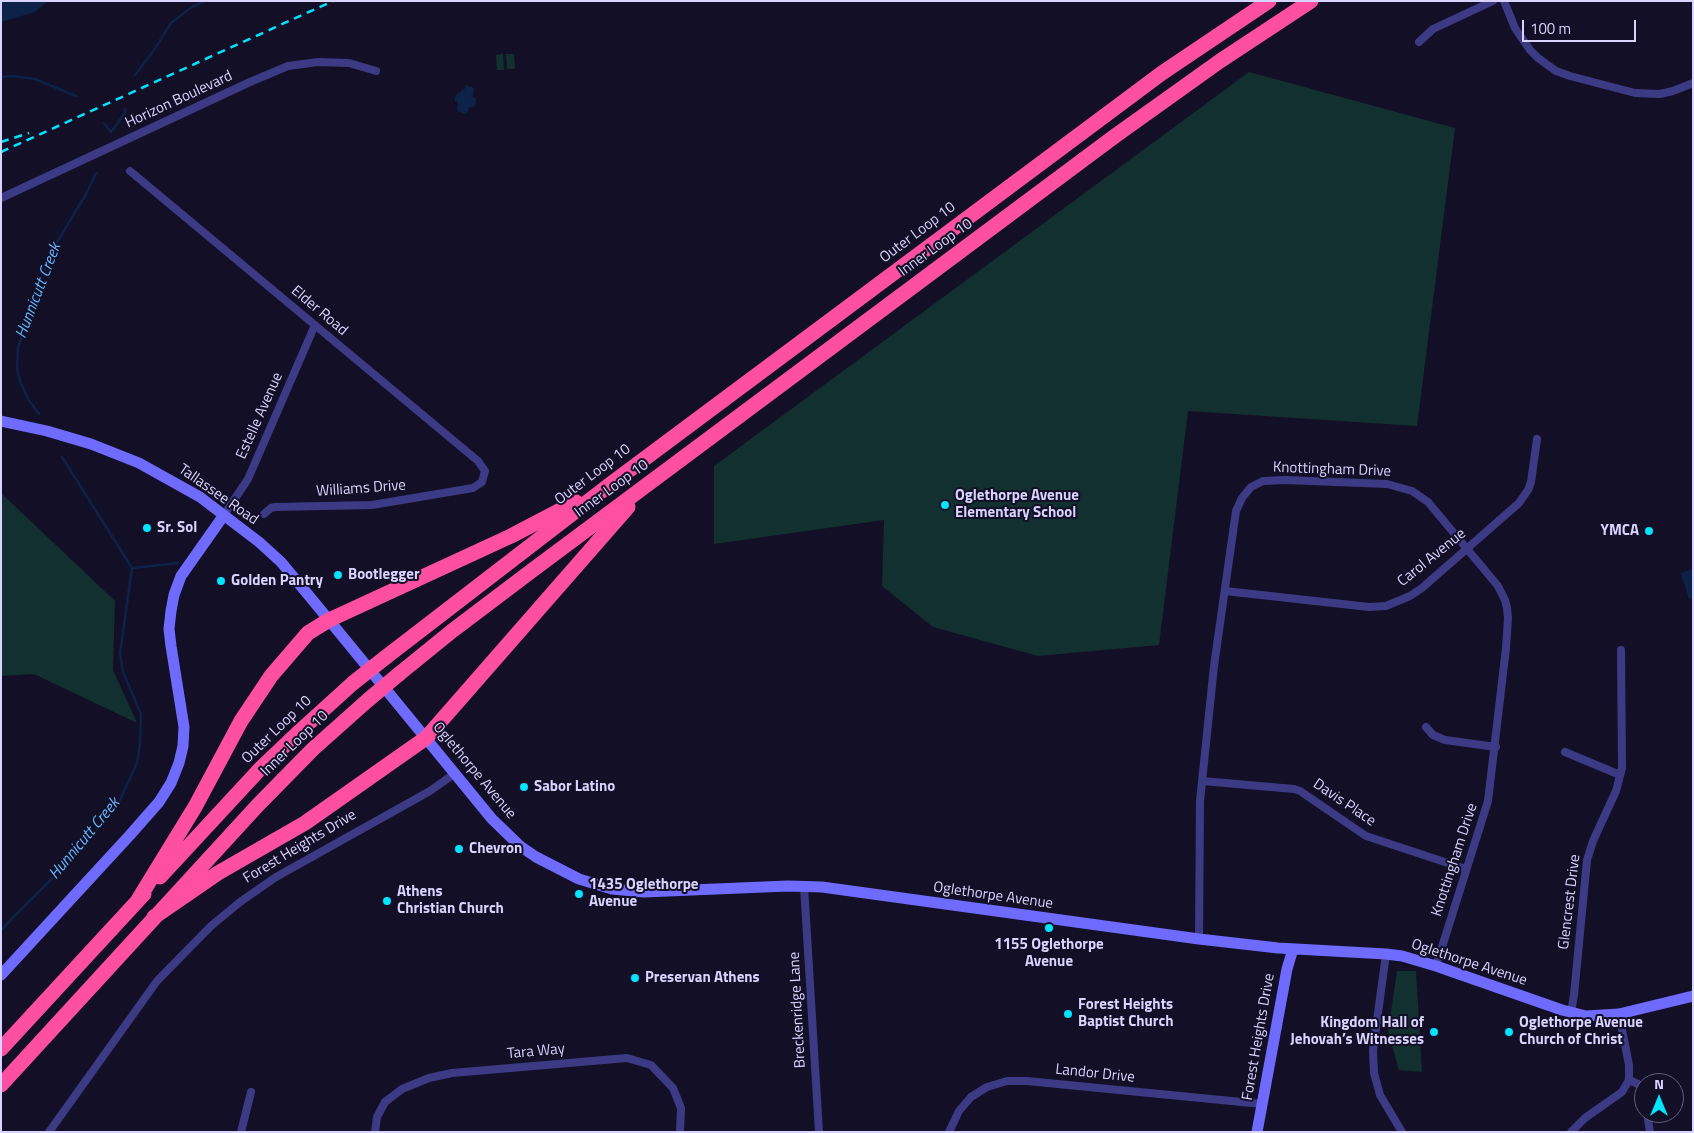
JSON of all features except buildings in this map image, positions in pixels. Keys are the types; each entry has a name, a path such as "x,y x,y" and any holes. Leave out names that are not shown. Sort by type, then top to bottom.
{"highway":[{"name":"Outer Loop 10","path":"1,1049 260,769 353,683 612,483 1155,78 1269,1"},
{"name":"Inner Loop 10","path":"1,1085 289,772 399,674 459,625 1115,136 1220,60 1311,1"},
{"path":"138,900 195,807 241,721 266,683 308,634 329,620 511,536 612,483"},
{"path":"154,917 218,872 306,823 426,738 646,486"}],"main road":[{"name":"Tallassee Road","path":"1,421 66,436 91,444 135,461 184,487 259,542 281,562 369,668"},
{"path":"1,975 130,835 159,802 171,783 181,754 184,727 169,629 174,595 181,576 224,515"},
{"name":"Oglethorpe Avenue","path":"369,668 492,819 520,846 548,864 579,879 612,889 644,892 804,886 858,891 1052,920 1199,939 1293,949 1402,956 1571,1013 1596,1017 1619,1014 1693,996"},
{"name":"Forest Heights Drive","path":"1257,1132 1287,969 1293,949"}],"street":[{"path":"1419,42 1433,29 1494,1"},
{"path":"1504,1 1515,28 1529,49 1538,58 1556,70 1570,76 1636,93 1660,94 1674,91 1693,83"},
{"name":"Horizon Boulevard","path":"1,198 288,66 318,62 349,63 376,71"},
{"name":"Elder Road","path":"130,171 478,461 484,468 485,475"},
{"name":"Estelle Avenue","path":"224,515 248,479 315,325"},
{"name":"Carol Avenue","path":"1225,590 1358,607 1386,606 1410,596 1422,588 1524,497 1530,482 1537,440"},
{"name":"Williams Drive","path":"264,514 275,507 372,505 473,488 482,482 485,475"},
{"name":"Knottingham Drive","path":"1199,939 1199,818 1202,781 1214,666 1236,510 1242,498 1251,487 1263,481 1285,480 1387,484 1403,487 1428,502 1498,586 1508,608 1496,747 1488,801 1436,966"},
{"name":"Glencrest Drive","path":"1571,1013 1587,860 1616,791 1623,756 1621,650"},
{"path":"1426,727 1432,735 1445,740 1496,747"},
{"path":"1565,752 1620,775"},
{"name":"Forest Heights Drive","path":"49,1132 157,981 211,926 240,902 276,877 432,790 454,774"},
{"name":"Davis Place","path":"1202,781 1300,791 1366,836 1466,870"},
{"name":"Breckenridge Lane","path":"804,886 819,1132"},
{"path":"1386,954 1374,1050 1374,1072 1380,1095 1402,1132"},
{"path":"1572,1132 1585,1118 1622,1092 1629,1080 1629,1065 1619,1014"},
{"name":"Tara Way","path":"375,1132 377,1117 385,1102 402,1089 429,1078 452,1073 627,1058 651,1065 673,1088 680,1108 680,1132"},
{"path":"1629,1080 1634,1082"},
{"name":"Landor Drive","path":"949,1132 959,1111 970,1097 987,1087 1007,1081 1027,1081 1262,1104"},
{"path":"241,1132 251,1092"}],"green space":[{"path":"503,54 504,70 497,70 496,55"},
{"path":"506,54 514,54 515,69 507,69"},
{"name":"Oglethorpe Avenue Elementary School","path":"1249,72 1455,128 1417,426 1188,411 1159,645 1038,656 933,627 882,586 884,520 714,544 714,466"},
{"path":"1,493 115,601 113,670 137,723 34,674 1,676"},
{"path":"1397,971 1416,971 1422,1072 1399,1070 1388,1032"}],"water":[{"path":"1,1 48,1 35,12 1,22"},
{"path":"466,85 474,88 473,97 476,98 476,101 475,105 470,107 466,114 457,111 458,102 455,101 455,98 458,92 461,93 464,90"},
{"path":"1693,569 1693,597 1689,599 1681,573"}],"waterway":[{"name":"Hunnicutt Creek","path":"135,75 171,23 192,7 205,1"},
{"path":"1,77 12,76 35,79 76,96"},
{"path":"104,123 111,132 125,113 125,109"},
{"name":"Hunnicutt Creek","path":"39,414 28,399 20,381 17,369 18,348 40,282 56,244 86,194 96,173"},
{"name":"Hunnicutt Creek","path":"1,930 81,849 119,802 137,763 140,744 141,714 123,672 120,653 132,568 62,457"},
{"path":"133,568 178,563"}],"railway":[{"path":"1,152 333,1"},
{"path":"1,142 29,133"}],"place":[{"name":"Oglethorpe Avenue Elementary School","path":"945,505"},
{"name":"Sr. Sol","path":"147,528"},
{"name":"YMCA","path":"1649,531"},
{"name":"Bootlegger","path":"338,575"},
{"name":"Golden Pantry","path":"221,581"},
{"name":"Sabor Latino","path":"524,787"},
{"name":"Chevron","path":"459,849"},
{"name":"1435 Oglethorpe Avenue","path":"579,894"},
{"name":"Athens Christian Church","path":"387,901"},
{"name":"1155 Oglethorpe Avenue","path":"1049,928"},
{"name":"Preservan Athens","path":"635,978"},
{"name":"Forest Heights Baptist Church","path":"1068,1014"},
{"name":"Kingdom Hall of Jehovah’s Witnesses","path":"1434,1032"},
{"name":"Oglethorpe Avenue Church of Christ","path":"1509,1032"}]}
